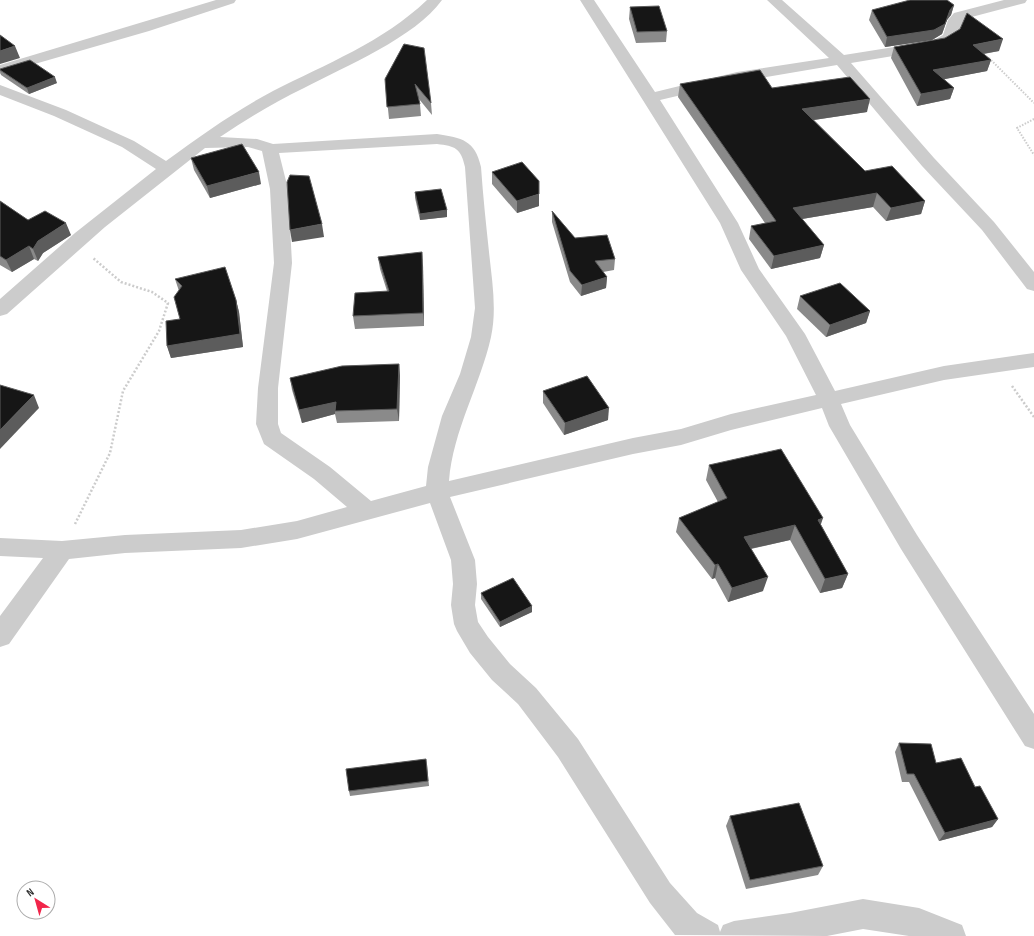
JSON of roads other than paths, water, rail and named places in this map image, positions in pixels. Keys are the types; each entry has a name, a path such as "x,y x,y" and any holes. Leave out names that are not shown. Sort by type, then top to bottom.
{"street":[{"path":"0,70 87,43 175,19 229,0"},
{"path":"0,310 74,243 200,143 255,107 363,51 406,26 424,13 436,0"},
{"path":"586,0 651,98 729,223 750,270 795,334 829,400 840,426 909,542 1034,737"},
{"path":"774,0 840,60 928,162 988,226 1034,285"},
{"path":"651,98 737,77 936,45 950,37 955,20 959,16 1020,0"},
{"path":"0,90 60,113 128,144 167,169"},
{"path":"200,143 254,143 266,146 270,149 436,139 458,142 470,154 474,167 475,206 485,308 481,337 470,374 453,416 439,467 437,492 464,560 465,584 463,605 466,624 479,645 501,672 527,696 568,748 660,893 686,924 707,936"},
{"path":"270,149 279,189 284,263 268,388 267,424 272,438 322,473 368,512"},
{"path":"0,547 62,550 125,544 241,540 297,530 368,512 437,492 633,446 681,437 731,422 944,373 1034,360"},
{"path":"0,636 62,550"},
{"path":"734,936 863,914 919,923 951,936"}]}
